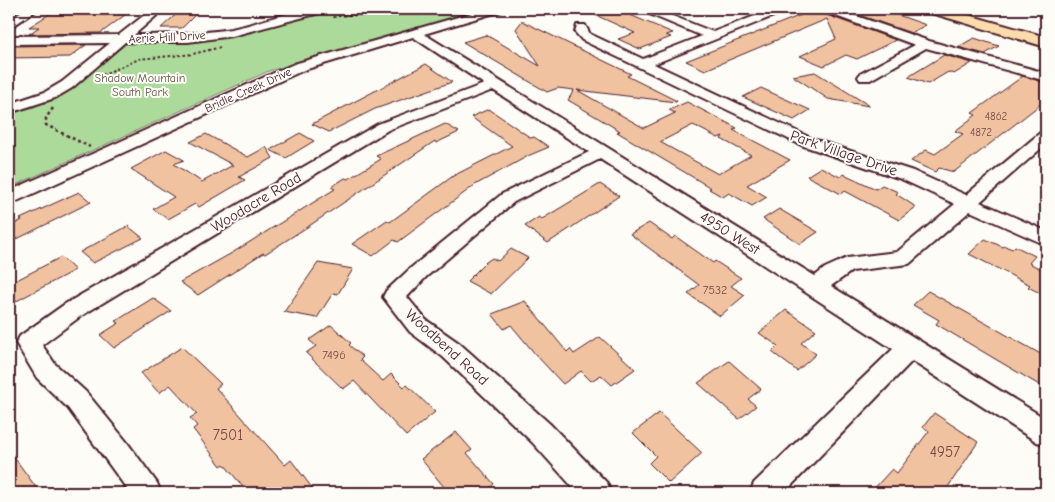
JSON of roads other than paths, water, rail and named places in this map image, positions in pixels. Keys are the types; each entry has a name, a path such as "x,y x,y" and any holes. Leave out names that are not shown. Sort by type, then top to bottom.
{"main road":[{"path":"933,9 1046,42"}],"street":[{"path":"9,24 32,9"},
{"path":"9,109 50,95 67,85 158,9"},
{"name":"Bridle Creek Drive","path":"9,198 299,67 497,9"},
{"path":"646,9 713,36"},
{"path":"642,64 782,9"},
{"path":"826,9 925,44 1046,78"},
{"name":"Aerie Hill Drive","path":"9,40 172,39 209,36 314,10"},
{"name":"Park Village Drive","path":"581,27 581,32 586,37 806,142 907,175 1046,239"},
{"name":"4950 West","path":"414,33 1046,433"},
{"path":"865,77 925,44"},
{"name":"Woodacre Road","path":"148,493 77,400 46,371 28,343 73,310 383,127 412,114 496,84"},
{"path":"816,287 832,273 847,265 902,259 1046,136"},
{"name":"Woodbend Road","path":"597,493 541,434 450,350 418,326 394,297 419,272 508,198 602,152"},
{"path":"764,493 910,347"}],"park label":[{"name":"Shadow Mountain South Park","path":"140,85"}]}
